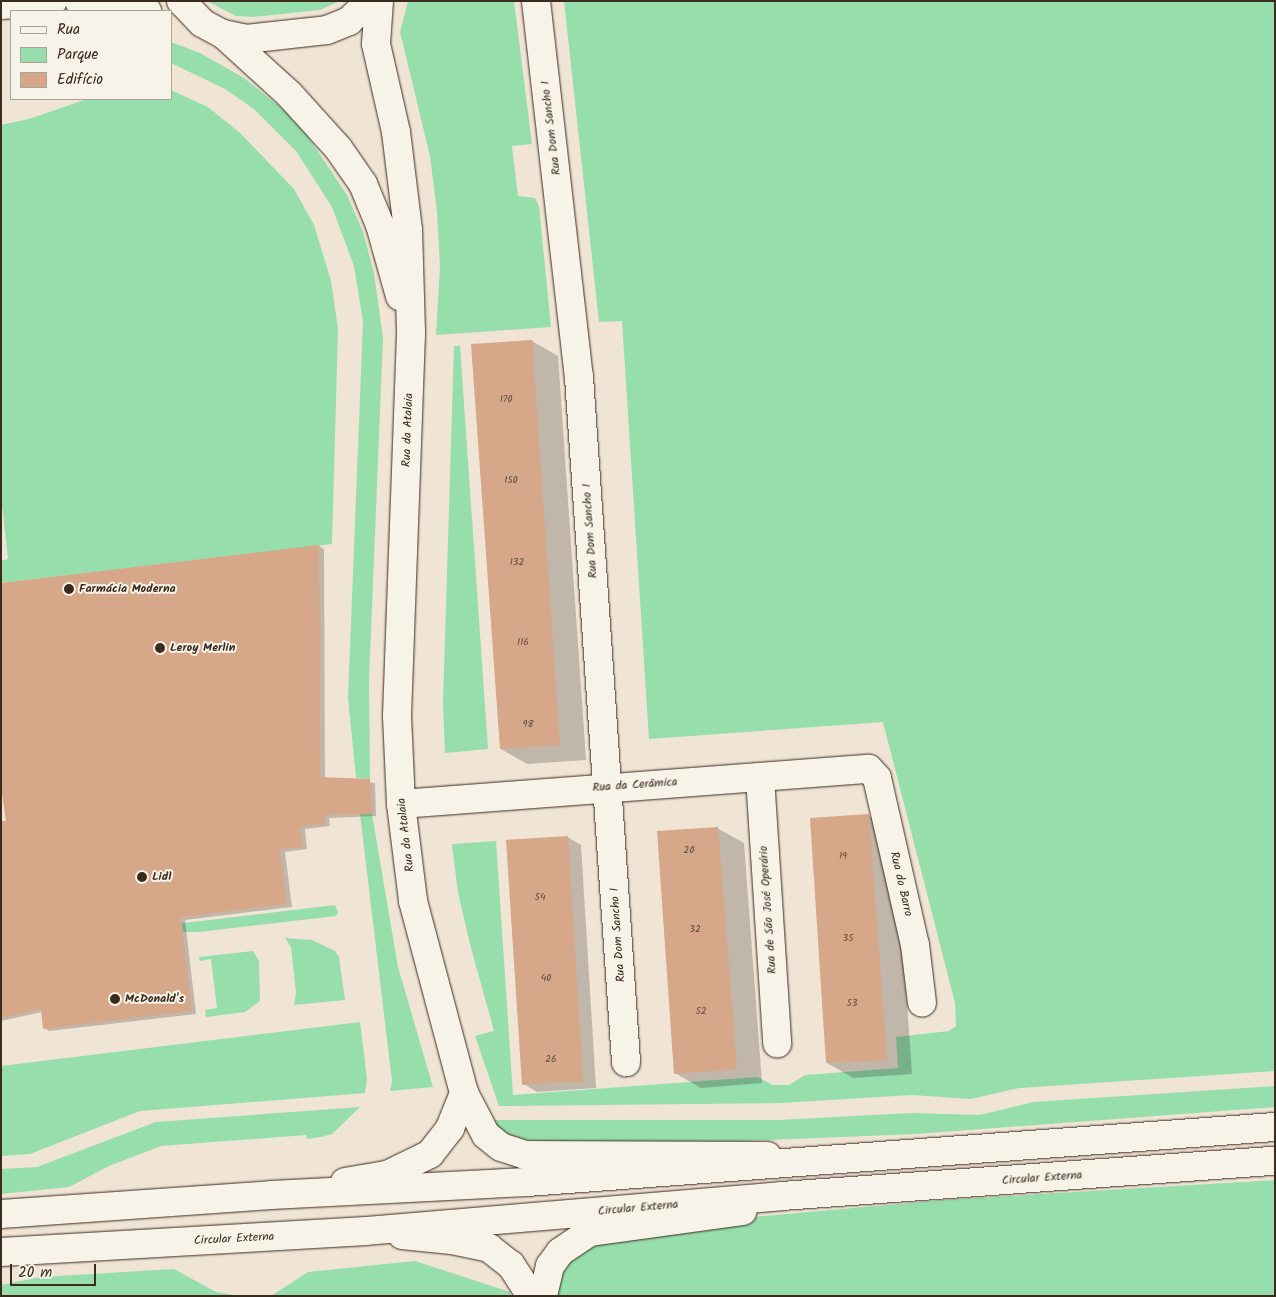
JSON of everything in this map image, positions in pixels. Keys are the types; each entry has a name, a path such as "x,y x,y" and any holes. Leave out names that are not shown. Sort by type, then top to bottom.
{"street":[{"path":"1,5 53,1"},
{"path":"79,1 109,3 142,10"},
{"name":"Rua da Atalaia","path":"181,1 289,94 338,148 363,184 380,225 411,334"},
{"path":"172,16 246,39 327,30 349,21 370,1"},
{"name":"Rua da Atalaia","path":"379,1 376,44 396,132 408,230 411,334 397,716 401,804 414,901 464,1092"},
{"name":"Rua Dom Sancho I","path":"536,1 579,377 609,787 626,1062"},
{"name":"Rua da Cerâmica","path":"401,804 869,769"},
{"name":"Rua do Barro","path":"869,769 877,778 921,981 922,1003"},
{"name":"Rua de São José Operário","path":"760,777 777,1043"},
{"path":"464,1092 486,1135 501,1147 525,1155 724,1153 755,1154 798,1161"},
{"path":"271,1195 387,1175 430,1154 450,1128 464,1092"},
{"path":"1,1214 271,1195 527,1182 1275,1127"},
{"name":"Circular Externa","path":"1,1252 366,1231 782,1196 1275,1161"},
{"path":"543,1296 550,1266 560,1252 590,1232 741,1212 782,1196"},
{"path":"366,1231 452,1240 489,1248 511,1265 532,1296"}],"green space":[{"path":"207,1 340,1 320,10 254,17 236,16"},
{"path":"408,1 514,1 532,144 512,146 518,196 535,198 539,206 551,327 436,335 440,266 437,212 430,156 400,32"},
{"path":"564,1 1275,1 1275,1071 1019,1088 971,1099 912,1095 781,1103 499,1106 475,1036 494,1031 458,893 452,844 496,841 513,1095 757,1077 773,1085 789,1085 805,1075 898,1068 896,1037 949,1031 956,1026 955,1003 883,722 649,739 622,321 599,322"},
{"path":"172,42 200,53 244,78 284,110 307,135 347,195 363,232 374,273 383,338 369,680 370,779 356,778 348,698 363,322 354,266 332,207 296,151 254,109 225,89 172,63"},
{"path":"172,90 208,107 240,133 294,189 314,225 331,281 338,329 332,544 1,583 1,561 8,559 1,496 1,125 29,119 84,100 172,100"},
{"path":"454,346 460,346 488,749 445,753 443,704"},
{"path":"360,814 372,814 398,967 433,1087 390,1091 392,1081"},
{"path":"335,905 338,912 336,916 199,932 185,932 167,925"},
{"path":"285,938 312,940 335,951 339,957 345,1000 294,1005 296,993 291,947"},
{"path":"253,951 259,961 260,1001 245,1012 206,1017 205,1010 217,1008 211,959 200,961 199,957"},
{"path":"360,1022 367,1079 365,1093 140,1111 30,1154 1,1156 1,1066"},
{"path":"1275,1086 1275,1107 916,1134 716,1142 530,1141 501,1133 491,1120 779,1120 912,1113 980,1115 1033,1102"},
{"path":"360,1107 332,1134 321,1137 307,1139 306,1135 161,1146 109,1166 69,1187 1,1194 1,1169 37,1167 156,1122"},
{"path":"1275,1180 1275,1296 551,1296 551,1288 576,1247 743,1218 943,1200"},
{"path":"415,1261 510,1292 511,1296 271,1296 308,1272"},
{"path":"174,1269 216,1292 241,1296 1,1296 1,1285 41,1277"}],"building":[{"path":"532,340 560,745 500,749 471,344"},
{"path":"319,545 320,777 370,779 372,814 324,815 325,824 300,827 303,847 280,850 287,904 181,917 191,1011 43,1029 41,1009 1,1018 1,821 6,821 1,787 1,583"},
{"path":"869,814 887,1060 826,1063 810,818"},
{"path":"718,827 737,1069 674,1074 657,831"},
{"path":"568,836 583,1081 522,1085 506,840"}],"place":[{"name":"Farmácia Moderna","path":"69,589"},
{"name":"Leroy Merlin","path":"160,648"},
{"name":"Lidl","path":"142,877"},
{"name":"McDonald's","path":"115,999"}]}
